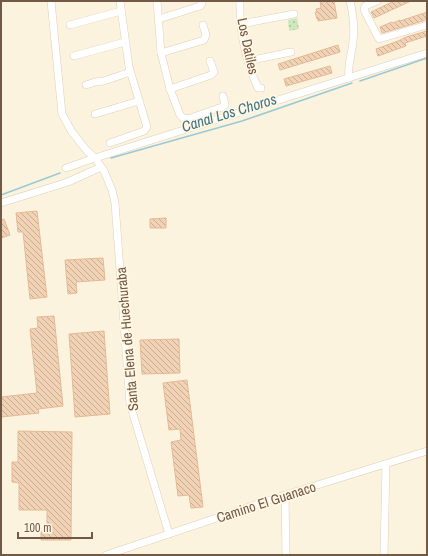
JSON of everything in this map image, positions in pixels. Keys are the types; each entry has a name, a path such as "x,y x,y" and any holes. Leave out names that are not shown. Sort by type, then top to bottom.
{"street":[{"name":"Santa Elena de Huechuraba","path":"52,1 62,114 72,132 101,167 112,190 117,218 131,410 169,534"},
{"path":"159,19 200,6 202,1"},
{"name":"Los Datiles","path":"240,1 241,24 248,61 258,87 261,88"},
{"path":"349,78 349,66 354,33 350,1"},
{"path":"377,1 365,6 364,9 379,39 427,25"},
{"path":"156,2 162,53 170,88 180,116 184,119 224,107 223,96"},
{"path":"70,25 120,4 130,72 147,130 110,143"},
{"path":"241,24 294,14"},
{"path":"162,53 204,40 206,35 203,25"},
{"path":"74,56 125,42"},
{"path":"248,61 291,52"},
{"path":"66,168 427,53"},
{"path":"170,88 213,74 214,72 210,61"},
{"path":"86,84 104,81 130,72"},
{"path":"95,114 139,101"},
{"path":"1,203 68,182 101,167"},
{"name":"Camino El Guanaco","path":"106,555 285,495 427,451"},
{"path":"384,555 386,464"},
{"path":"285,495 286,555"}],"green space":[{"path":"297,18 299,29 289,31 288,20"}],"building":[{"path":"320,1 334,1 337,18 318,21 315,12 317,12 316,9 321,8"},
{"path":"394,1 411,1 374,18 371,12"},
{"path":"427,12 427,18 423,21 382,33 380,27"},
{"path":"427,31 427,36 405,43 406,46 378,56 376,49 406,37"},
{"path":"338,45 340,52 280,70 278,64"},
{"path":"330,66 332,73 286,86 284,79"},
{"path":"37,211 47,297 30,299 23,232 18,232 16,213"},
{"path":"166,218 166,228 150,228 150,219"},
{"path":"4,219 10,235 1,238 1,220"},
{"path":"103,258 105,280 76,282 77,293 68,294 65,260"},
{"path":"54,316 63,406 38,409 39,413 1,417 1,397 37,393 30,329 38,328 37,317"},
{"path":"104,331 110,414 75,417 69,334"},
{"path":"179,339 180,373 142,374 140,340"},
{"path":"187,380 203,507 191,508 189,495 178,496 171,442 181,440 180,429 169,430 163,383"},
{"path":"18,431 72,432 71,540 41,540 41,532 47,532 47,510 19,510 19,483 12,482 12,462 18,462"}],"waterway":[{"name":"Canal Los Choros","path":"360,81 427,58"},
{"name":"Canal Los Choros","path":"111,158 242,121 352,83"},
{"name":"Canal Los Choros","path":"1,195 60,173"}]}
